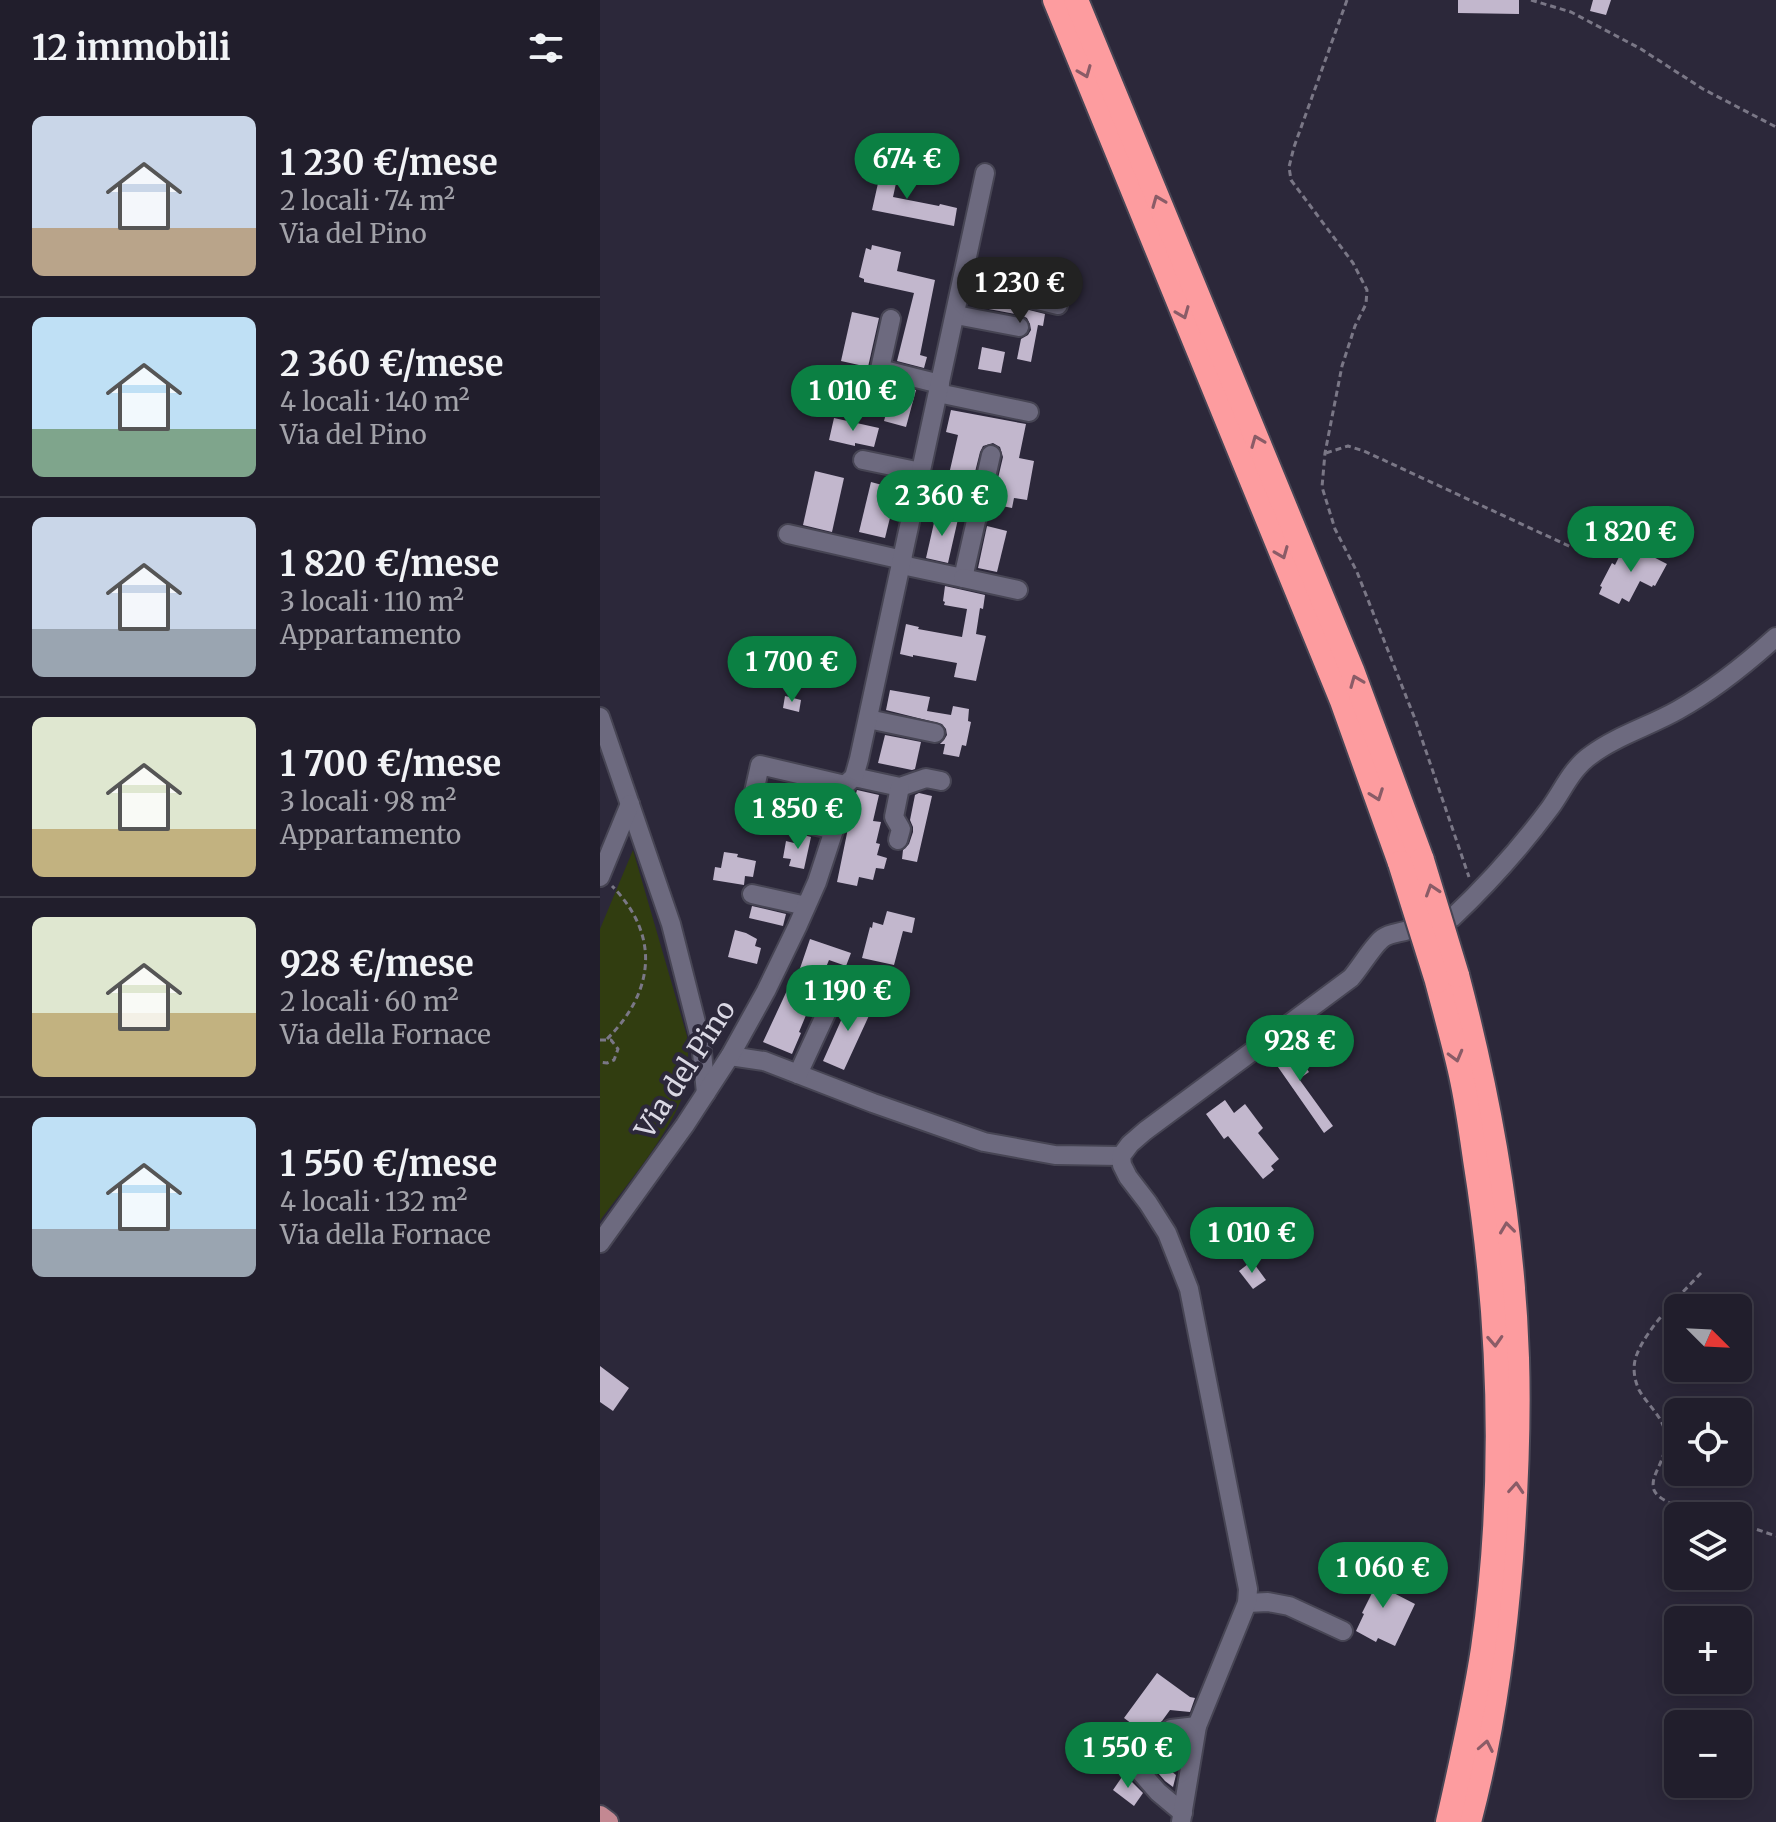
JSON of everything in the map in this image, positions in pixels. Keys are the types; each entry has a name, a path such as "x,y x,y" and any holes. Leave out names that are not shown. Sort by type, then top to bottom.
{"highway":[{"path":"1055,0 1342,701 1411,861"},
{"path":"1076,0 1352,670 1447,978 1475,1042 1492,1126 1508,1235 1517,1356 1517,1473 1504,1644 1469,1822"},
{"path":"1447,978 1491,1275 1497,1429 1492,1561 1483,1648 1448,1822"}],"main road":[{"path":"600,1816 608,1822"}],"street":[{"path":"1045,0 1069,33"},
{"name":"Via del Pino","path":"600,1243 730,1056 766,991 806,906 834,830 868,719 985,173"},
{"path":"963,282 1058,305"},
{"path":"956,315 1019,327"},
{"path":"891,319 880,369 1029,412"},
{"path":"963,578 991,455"},
{"path":"863,460 921,472"},
{"path":"788,534 1018,590"},
{"path":"1452,918 1476,895 1549,809 1579,765 1590,755 1708,692 1776,637"},
{"path":"600,717 671,924 701,1042 706,1093"},
{"path":"868,719 935,733"},
{"path":"834,830 750,810 760,765 900,787 926,778 941,781"},
{"path":"898,840 901,829 894,817 900,787"},
{"path":"600,876 630,804"},
{"path":"752,894 806,906"},
{"path":"1182,1818 1197,1726 1247,1603 1248,1589 1189,1289 1167,1233 1128,1177 1121,1156 1145,1131 1351,978 1376,944 1386,936 1408,930"},
{"path":"798,1074 835,994"},
{"path":"730,1056 764,1061 984,1142 1055,1155 1121,1156"},
{"path":"1247,1603 1268,1602 1289,1606 1343,1631"},
{"path":"1182,1818 1137,1768 1151,1743 1171,1729 1197,1726"}],"path":[{"path":"1347,0 1289,167 1291,180 1353,263 1367,290 1366,304 1342,366 1325,453 1322,487 1335,529 1357,572 1415,719 1476,895"},
{"path":"1531,0 1571,12 1641,49 1703,89 1776,127"},
{"path":"1325,453 1348,446 1364,451 1571,547"},
{"path":"600,876 615,888 636,916 642,931 646,960 643,982 634,1005 607,1039"},
{"path":"600,1040 614,1042 618,1053 611,1062 600,1062"},
{"path":"1669,1502 1660,1498 1654,1489 1654,1478 1666,1447 1665,1430 1639,1389 1634,1372 1636,1356 1671,1304 1701,1273"},
{"path":"1752,1528 1776,1536"}],"green space":[{"path":"633,850 687,1036 688,1074 683,1096 664,1133 600,1221 600,929"}],"building":[{"path":"1458,0 1519,0 1519,14 1458,13"},
{"path":"1593,0 1611,0 1606,15 1590,11"},
{"path":"883,161 900,165 893,197 957,208 954,226 872,210"},
{"path":"872,245 901,252 897,271 935,280 920,355 927,357 924,368 897,361 914,293 864,282 859,277 866,248 871,250"},
{"path":"980,298 1045,314 1043,326 1038,325 1031,362 1017,359 1021,339 1031,330 1027,318 978,307"},
{"path":"852,312 879,318 868,367 841,361"},
{"path":"982,347 1005,352 1001,373 978,369"},
{"path":"894,385 916,390 906,427 884,421"},
{"path":"951,410 1026,424 1019,458 1034,461 1027,500 1014,498 1012,508 992,504 1003,457 1000,447 993,443 983,446 980,452 971,488 947,483 958,435 946,432"},
{"path":"834,418 879,428 874,447 829,440"},
{"path":"815,471 844,478 832,532 803,525"},
{"path":"871,482 897,489 885,538 859,532"},
{"path":"936,514 958,519 948,563 926,558"},
{"path":"987,526 1007,531 997,572 978,568"},
{"path":"1626,543 1667,564 1655,586 1640,581 1629,602 1622,598 1619,604 1599,594 1612,563 1615,565"},
{"path":"945,586 985,595 976,634 986,636 976,681 954,677 957,663 900,654 906,624 962,637 967,609 944,605"},
{"path":"829,649 854,654 849,677 824,671"},
{"path":"890,690 930,697 927,711 951,715 953,706 969,709 968,721 971,722 966,746 962,745 959,757 943,754 945,744 940,744 947,735 942,724 886,710"},
{"path":"785,696 801,700 799,712 783,708"},
{"path":"885,735 921,742 915,769 878,763"},
{"path":"857,790 879,795 873,821 881,822 876,843 880,844 877,855 887,858 884,869 876,868 873,880 859,877 857,886 837,882"},
{"path":"915,795 932,796 917,862 902,859 903,850 913,832 910,820"},
{"path":"797,833 811,837 804,869 789,866 791,859 783,858 786,841 794,843"},
{"path":"724,852 756,861 753,877 745,876 744,885 713,880 715,867 721,868"},
{"path":"752,906 786,914 783,926 749,918"},
{"path":"887,911 915,918 912,933 903,931 894,965 862,958 870,927 873,922 883,925"},
{"path":"735,930 757,939 755,946 761,948 757,964 728,957"},
{"path":"810,939 851,953 846,966 829,960 792,1054 763,1042 790,984 794,986"},
{"path":"853,996 872,1009 844,1070 823,1061 841,1015"},
{"path":"1289,1044 1309,1072 1299,1079 1333,1126 1324,1133 1271,1057"},
{"path":"1225,1100 1234,1113 1245,1104 1263,1128 1258,1133 1279,1159 1271,1166 1274,1170 1263,1179 1228,1136 1224,1139 1206,1114"},
{"path":"1252,1261 1266,1280 1253,1289 1239,1271"},
{"path":"600,1366 629,1388 613,1411 600,1402"},
{"path":"1376,1565 1387,1571 1380,1586 1415,1604 1395,1646 1378,1638 1376,1642 1356,1631 1372,1593 1358,1587 1365,1574 1370,1577"},
{"path":"1157,1673 1195,1698 1190,1712 1170,1710 1162,1721 1143,1734 1124,1718"},
{"path":"1163,1749 1166,1767 1176,1775 1173,1787 1152,1766"},
{"path":"1124,1774 1143,1793 1134,1806 1113,1790"}]}
